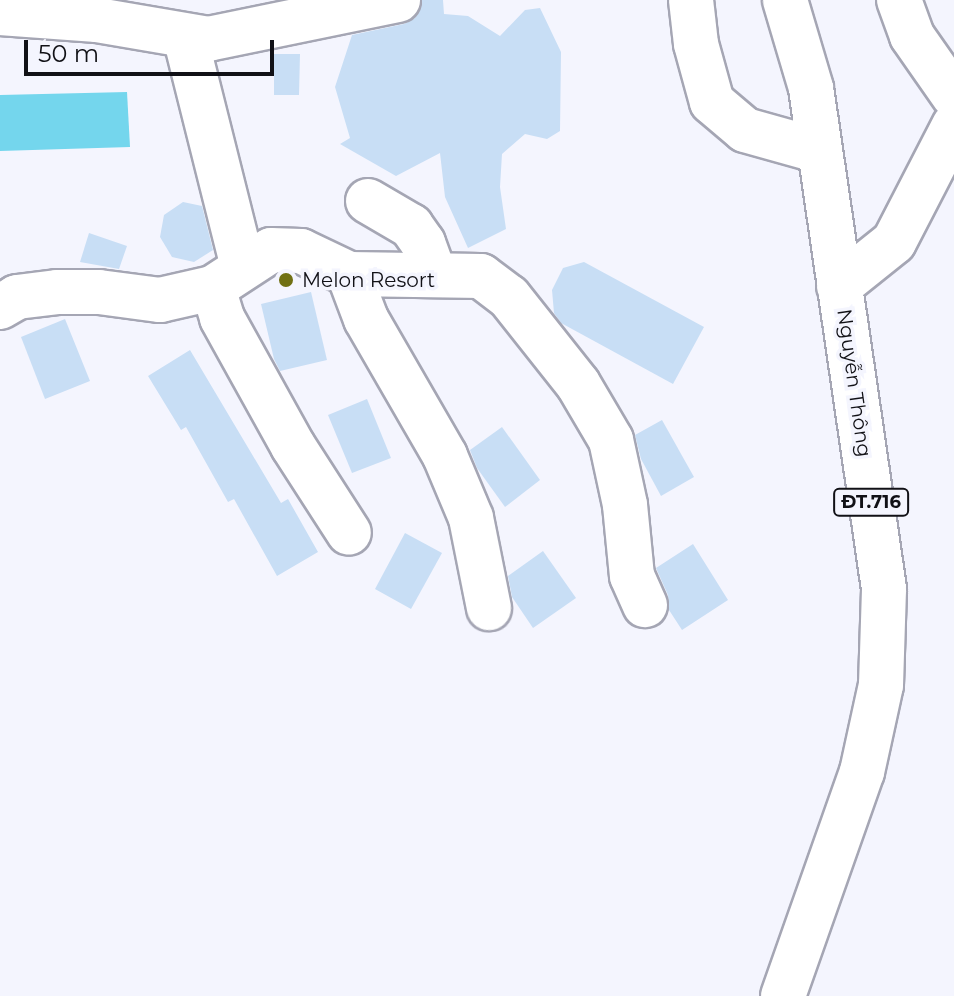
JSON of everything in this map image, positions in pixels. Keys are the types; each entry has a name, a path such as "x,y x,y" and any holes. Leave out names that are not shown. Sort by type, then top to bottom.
{"main road":[{"path":"0,13 97,20 208,39 398,0"},
{"path":"691,0 696,44 712,102 745,130 820,151"},
{"name":"Nguyễn Thông","path":"783,996 862,772 881,685 884,589 811,88 785,0"},
{"path":"899,0 912,36 954,96"},
{"path":"185,36 228,278 222,318 293,446 349,533"},
{"path":"839,286 894,242 954,126"},
{"path":"368,201 411,226 423,243 434,274"},
{"path":"0,307 17,297 57,292 99,292 160,300 228,278 271,250 301,251 349,274 481,276 509,297 578,384 611,440 625,505 632,576 645,605"},
{"path":"349,274 366,319 445,456 466,506 484,573 489,608"}],"water":[{"path":"127,92 130,147 0,151 0,95"}],"building":[{"path":"422,0 443,0 444,14 468,16 500,36 525,10 540,8 561,52 560,131 547,139 525,134 502,154 500,187 506,229 468,248 445,197 440,153 396,176 340,144 350,138 335,87 352,35 404,24 415,18"},
{"path":"274,54 300,54 299,95 274,95"},
{"path":"183,202 202,206 213,250 194,262 172,257 160,237 164,215"},
{"path":"89,233 127,246 119,269 80,262"},
{"path":"584,262 704,327 673,384 561,323 554,313 552,290 563,268"},
{"path":"311,292 327,360 280,371 274,359 261,304"},
{"path":"65,319 90,381 45,399 21,337"},
{"path":"190,350 281,503 288,499 318,552 277,576 234,499 228,502 186,427 181,430 148,376"},
{"path":"367,399 391,458 352,473 328,415"},
{"path":"662,420 694,477 661,496 641,459 635,435"},
{"path":"502,427 540,480 505,507 477,468 470,450"},
{"path":"405,533 442,553 411,609 375,589"},
{"path":"693,544 728,600 682,630 669,610 668,595 656,568"},
{"path":"543,551 576,598 533,628 512,597 508,576"}],"place":[{"name":"Melon Resort","path":"286,280"}]}
